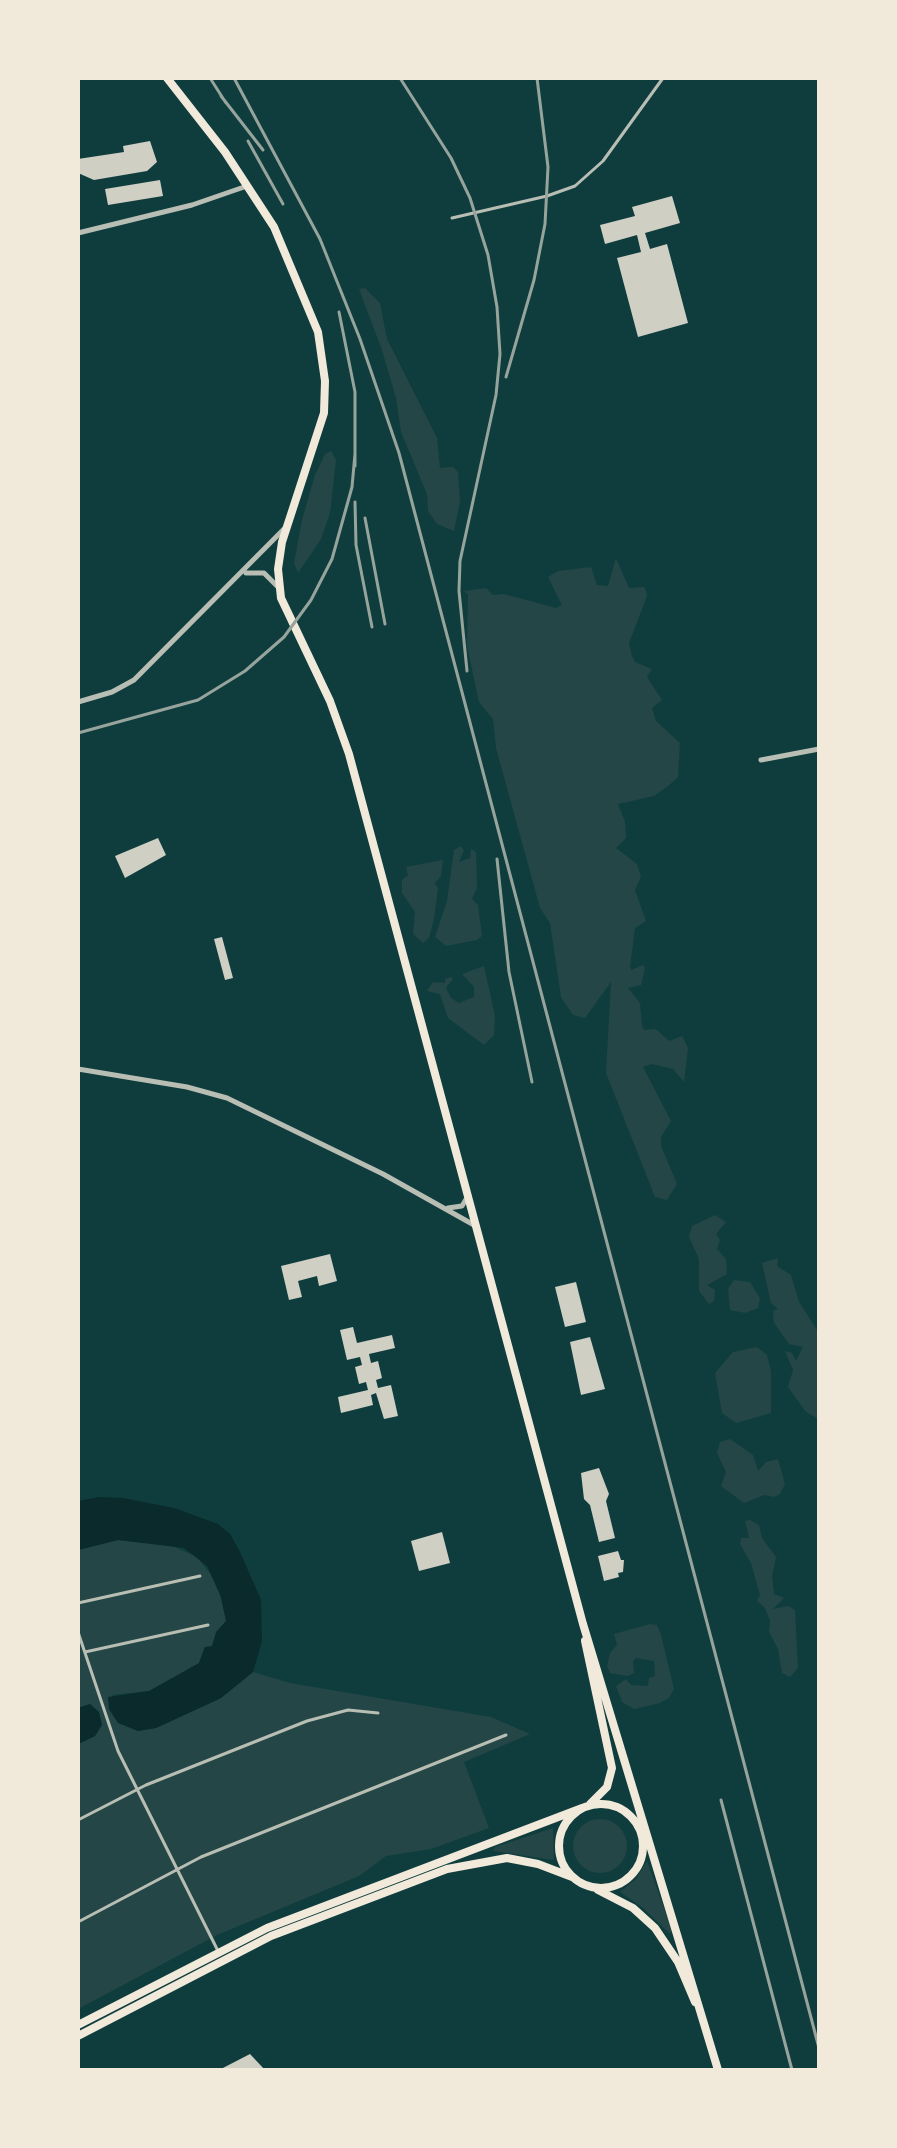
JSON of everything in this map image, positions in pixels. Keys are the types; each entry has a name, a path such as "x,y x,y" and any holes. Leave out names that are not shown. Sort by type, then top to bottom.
{"main road":[{"path":"167,78 248,186 274,227 314,321 324,364 322,424 287,525 279,559 279,589 288,618 330,701 346,745 583,1624 718,2070"},
{"path":"572,1877 562,1864 558,1843 566,1822 607,1787 612,1768 589,1667 583,1624"},
{"path":"592,1887 614,1886 633,1874 642,1854 635,1797"},
{"path":"78,2025 218,1951 319,1906 585,1807 604,1804 620,1808 633,1818 657,1865"},
{"path":"78,2036 256,1943 450,1868 507,1858 538,1864 572,1877 633,1908 663,1937 678,1962 713,2048"}],"street":[{"path":"78,233 192,205 248,186"},
{"path":"78,702 112,692 134,680 242,575 287,525"},
{"path":"242,575 253,571 264,573 279,589"},
{"path":"761,760 819,749"},
{"path":"78,1069 187,1087 227,1098 447,1208 478,1227"},
{"path":"447,1208 462,1206 469,1192"}],"lane":[{"path":"452,218 575,186 603,161 663,78"},
{"path":"78,1603 200,1576"},
{"path":"85,1652 208,1625"},
{"path":"78,1632 116,1747 218,1951"},
{"path":"78,1820 135,1790 328,1714 348,1710 378,1713"},
{"path":"78,1922 176,1869 506,1735"}],"shaded area":[{"path":"365,288 380,303 387,339 437,438 440,468 453,467 458,472 460,501 454,531 437,524 428,511 427,494 401,432 396,398 382,350 359,289"},
{"path":"331,451 336,460 330,513 321,539 298,573 294,563 302,520 315,475 325,454"},
{"path":"616,558 629,588 644,587 646,591 647,596 629,643 635,662 652,669 647,677 662,700 652,708 656,721 680,743 678,777 654,796 618,804 625,822 626,838 616,848 637,864 641,877 635,890 646,921 635,928 630,967 631,970 643,965 645,968 641,985 628,988 640,1003 644,1030 656,1029 669,1041 682,1036 688,1048 684,1082 673,1069 652,1064 643,1067 671,1121 661,1137 661,1146 677,1184 667,1200 655,1197 606,1073 611,982 585,1018 573,1015 561,997 550,923 540,908 496,748 493,719 479,702 467,646 468,594 463,591 486,588 493,595 504,594 556,608 562,605 548,577 558,571 591,567 597,585 608,586"},
{"path":"460,846 464,850 459,862 470,858 471,849 476,852 477,888 472,899 478,905 482,936 477,940 446,946 435,937 447,901 454,850"},
{"path":"443,860 441,876 435,883 438,888 434,919 429,938 423,943 413,934 415,912 402,893 402,880 408,875 406,867"},
{"path":"484,966 495,1016 494,1035 484,1045 448,1018 440,994 427,991 433,982 445,983 445,979 451,977 453,979 446,988 451,998 459,1003 474,997 474,987 462,974"},
{"path":"715,1215 726,1222 716,1234 720,1240 717,1249 726,1259 727,1274 707,1285 715,1290 714,1301 709,1304 699,1291 699,1259 689,1237 692,1226"},
{"path":"778,1258 777,1266 791,1275 799,1302 819,1333 819,1419 806,1412 788,1387 793,1370 785,1351 792,1353 796,1361 803,1347 789,1344 774,1323 773,1311 778,1309 771,1303 762,1263"},
{"path":"734,1280 750,1282 760,1298 758,1308 745,1313 730,1310 728,1289"},
{"path":"757,1347 767,1355 771,1371 771,1413 736,1423 722,1413 715,1373 733,1352"},
{"path":"730,1439 753,1455 758,1471 766,1462 778,1459 785,1484 780,1494 774,1497 764,1495 744,1503 721,1486 726,1472 717,1453 720,1442"},
{"path":"99,1497 123,1498 174,1508 218,1524 230,1534 261,1600 262,1641 253,1672 221,1698 156,1728 138,1731 118,1723 109,1709 108,1697 149,1691 199,1663 205,1647 212,1646 216,1632 226,1621 221,1597 207,1566 184,1548 118,1540 78,1550 78,1501"},
{"path":"745,1521 759,1525 762,1538 776,1557 772,1576 774,1594 784,1598 773,1609 788,1606 795,1610 798,1668 790,1677 782,1673 778,1649 769,1632 770,1621 765,1608 757,1601 760,1595 751,1563 740,1544 741,1538 749,1538"},
{"path":"118,1540 170,1545 197,1557 217,1582 226,1620 212,1646 204,1648 199,1663 184,1674 149,1691 112,1695 138,1731 156,1728 221,1698 253,1672 290,1683 491,1717 530,1734 464,1762 489,1828 431,1849 386,1856 359,1876 217,1935 78,2009 78,1744 95,1736 90,1704 78,1708 78,1550"},
{"path":"650,1624 657,1625 661,1635 674,1689 669,1698 660,1703 634,1709 622,1702 616,1686 626,1679 631,1685 648,1686 649,1678 655,1676 654,1661 636,1658 633,1661 634,1673 628,1676 610,1673 607,1666 610,1653 617,1645 614,1634"},
{"path":"90,1704 99,1712 102,1725 95,1736 78,1744 78,1708"},
{"path":"600,1819 619,1827 627,1846 619,1865 600,1873 581,1865 573,1846 581,1827"},
{"path":"553,1828 554,1860 493,1851 495,1847"},
{"path":"647,1861 672,1930 670,1934 642,1907 620,1892 636,1879"}],"building":[{"path":"150,141 157,162 147,171 94,180 78,173 78,159 124,152 123,146"},
{"path":"160,180 163,196 108,205 105,189"},
{"path":"672,196 680,223 645,233 650,249 667,244 688,323 638,337 617,258 641,252 637,235 605,244 600,225 635,216 632,207"},
{"path":"158,838 166,855 125,878 115,856"},
{"path":"222,937 233,978 225,980 214,939"},
{"path":"330,1254 337,1281 319,1286 317,1276 298,1281 302,1297 289,1300 281,1266"},
{"path":"576,1282 586,1322 565,1327 555,1287"},
{"path":"353,1327 357,1343 392,1335 395,1348 369,1354 371,1363 378,1361 382,1378 376,1380 378,1388 391,1385 398,1416 384,1419 376,1393 371,1395 373,1405 341,1413 338,1397 368,1390 366,1382 359,1384 355,1367 362,1365 360,1357 347,1360 340,1330"},
{"path":"590,1337 605,1389 581,1395 570,1342"},
{"path":"599,1468 609,1494 606,1501 615,1538 599,1542 590,1505 584,1499 581,1473"},
{"path":"442,1532 450,1563 419,1571 411,1541"},
{"path":"618,1551 621,1560 624,1560 623,1572 618,1573 619,1577 604,1581 598,1556"},
{"path":"250,2054 265,2070 219,2070"}],"railway":[{"path":"210,78 226,103"},
{"path":"234,78 320,239 360,339 399,453 819,2048"},
{"path":"400,78 451,158 470,198 488,255 497,307 500,354 496,395 460,561 459,591 467,671"},
{"path":"506,377 534,280 545,224 548,167 537,78"},
{"path":"221,96 263,150"},
{"path":"248,141 283,204"},
{"path":"339,312 355,392 355,466"},
{"path":"78,733 198,700 245,671 284,637 311,600 332,559 352,487 355,454"},
{"path":"355,502 356,545 372,627"},
{"path":"365,518 385,624"},
{"path":"497,859 509,972 532,1082"},
{"path":"721,1800 792,2070"}]}
